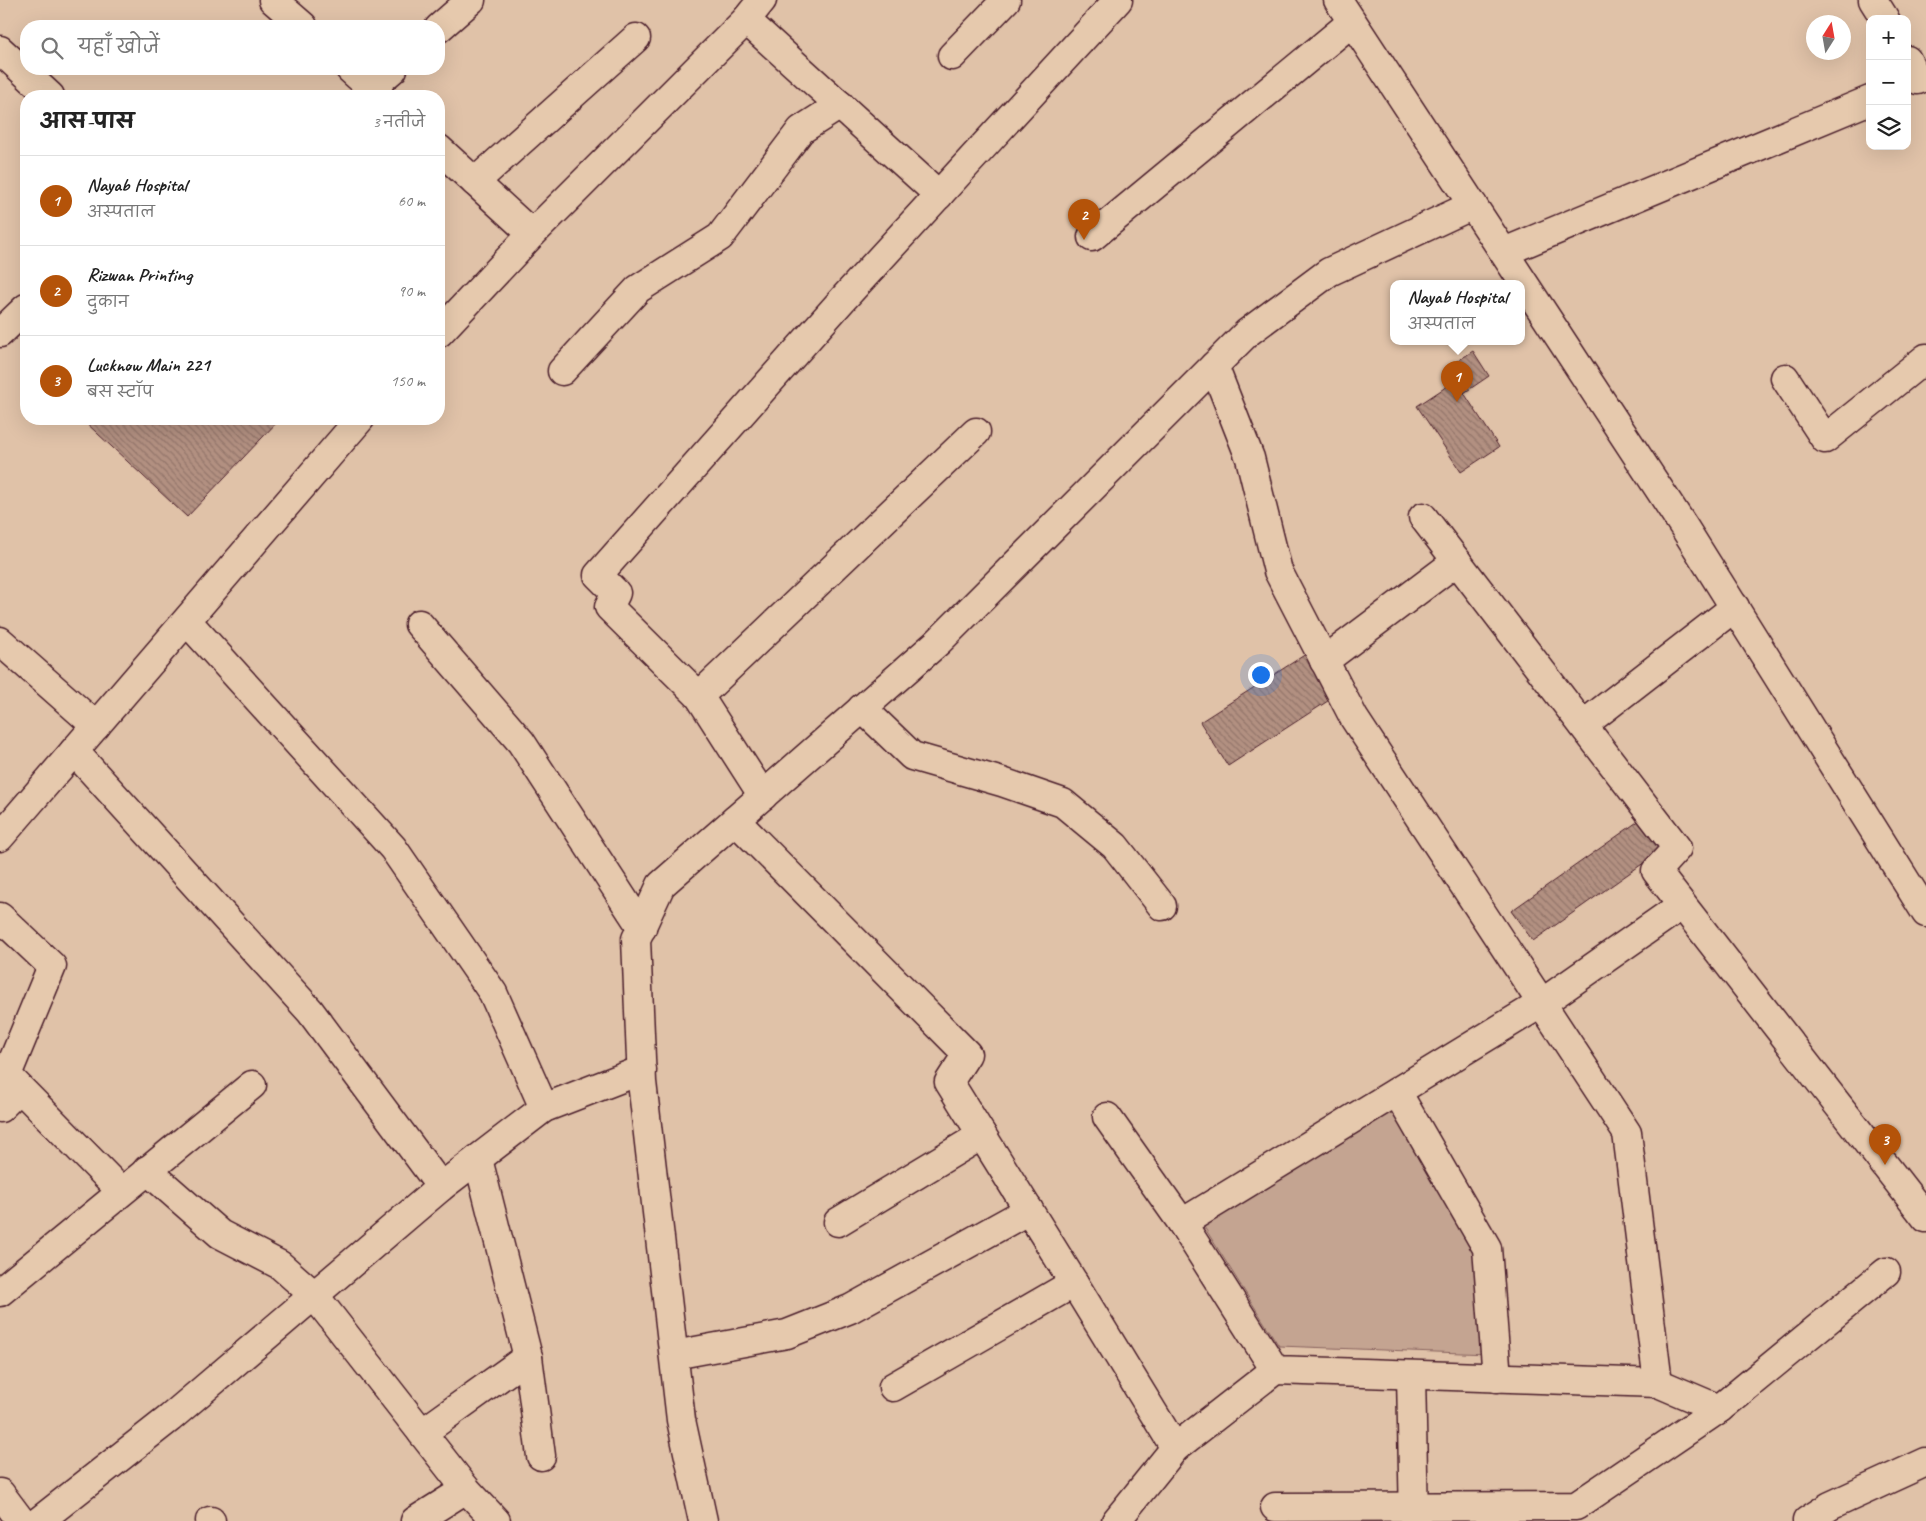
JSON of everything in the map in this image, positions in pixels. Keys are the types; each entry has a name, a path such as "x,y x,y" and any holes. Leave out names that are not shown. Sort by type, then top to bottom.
{"street":[{"path":"274,0 296,20"},
{"path":"445,23 471,0"},
{"path":"952,56 1006,0"},
{"path":"763,796 699,696 609,607 616,593 598,575 843,299 1118,0"},
{"path":"1873,0 1882,15"},
{"path":"445,327 532,234 754,10 840,105 939,195"},
{"path":"1092,237 1345,11 1522,280"},
{"path":"475,182 636,38"},
{"path":"0,50 20,68"},
{"path":"27,75 43,90"},
{"path":"357,75 374,90"},
{"path":"377,90 389,75"},
{"path":"1504,252 1866,102"},
{"path":"562,371 638,290 720,237 800,130 840,105"},
{"path":"445,154 532,234"},
{"path":"703,1521 681,1420 642,1070 636,939 662,884 938,642 1247,333 1330,272 1473,205"},
{"path":"1525,284 1684,527 1926,913"},
{"path":"0,333 20,314"},
{"path":"1785,378 1825,438 1926,358"},
{"path":"1214,366 1250,458 1278,571 1354,718 1627,1133 1658,1383"},
{"path":"0,838 355,425"},
{"path":"699,696 976,432"},
{"path":"1423,517 1677,848 1656,871 1926,1218"},
{"path":"1324,661 1457,561"},
{"path":"1583,725 1735,607"},
{"path":"187,621 393,848 493,993 544,1108"},
{"path":"419,624 521,742 642,928"},
{"path":"0,641 96,726"},
{"path":"862,708 912,756 1002,782 1063,803 1115,846 1162,906"},
{"path":"74,751 310,1011 441,1187"},
{"path":"735,820 967,1054 948,1082 1029,1210 1174,1448"},
{"path":"1182,1223 1542,1003 1682,905"},
{"path":"0,918 52,966 6,1075 9,1098 121,1191"},
{"path":"39,1521 170,1418 441,1187 544,1108 642,1070"},
{"path":"0,1292 252,1085"},
{"path":"1397,1092 1487,1248 1497,1378"},
{"path":"1107,1116 1182,1223 1275,1370"},
{"path":"838,1222 982,1135"},
{"path":"478,1159 528,1357 541,1456"},
{"path":"147,1170 220,1234 280,1266 314,1295 466,1489 496,1521"},
{"path":"674,1355 787,1334 850,1309 1029,1210"},
{"path":"1275,1507 1414,1514 1576,1506 1719,1409 1886,1272"},
{"path":"893,1387 1074,1283"},
{"path":"422,1433 528,1357"},
{"path":"1116,1521 1174,1448 1275,1370 1658,1383 1719,1409"},
{"path":"1411,1375 1414,1514"},
{"path":"1807,1521 1830,1506 1926,1462"},
{"path":"415,1521 466,1489"},
{"path":"0,1493 21,1521"}],"shaded area":[{"path":"1393,1110 1476,1254 1488,1354 1279,1346 1201,1222"}],"building":[{"path":"1473,351 1489,376 1464,393 1499,447 1461,472 1417,406 1455,381 1447,368"},
{"path":"88,425 274,425 187,517"},
{"path":"1306,654 1334,697 1228,766 1200,722"},
{"path":"1640,820 1662,850 1533,941 1511,911"}],"place":[{"name":"Rizwan Printing","path":"1084,240"},
{"name":"Nayab Hospital","path":"1457,402"},
{"name":"Lucknow Main 221","path":"1885,1165"}]}
